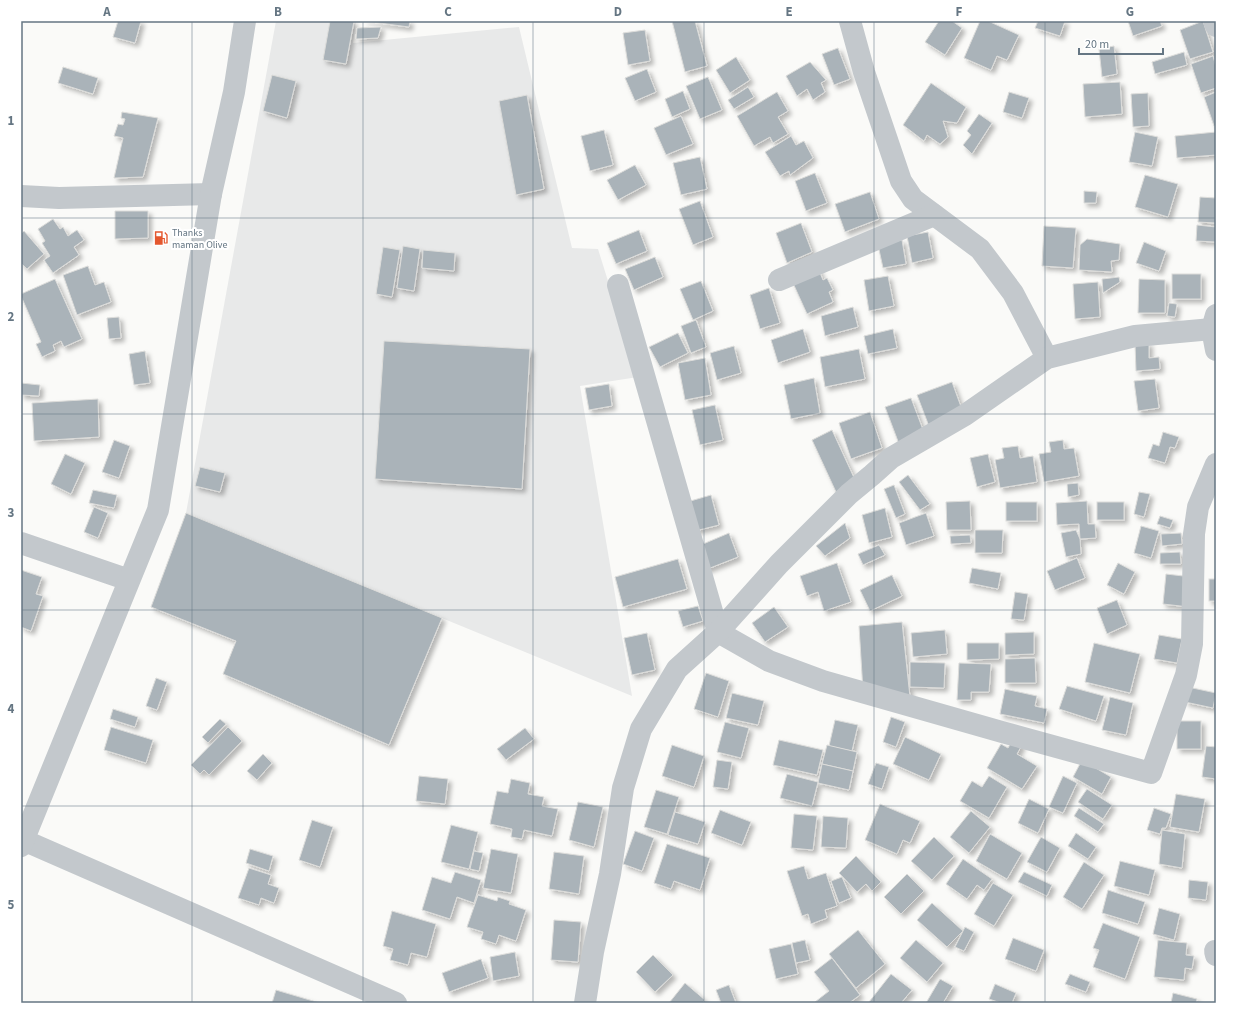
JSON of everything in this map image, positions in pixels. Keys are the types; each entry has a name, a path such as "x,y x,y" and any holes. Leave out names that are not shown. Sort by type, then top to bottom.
{"street":[{"path":"246,21 234,92 211,194 158,510 22,843 396,1003"},
{"path":"850,21 864,72 900,182 913,199 980,249 1013,293 1047,358"},
{"path":"1214,21 1216,26"},
{"path":"21,196 59,198 211,194"},
{"path":"779,280 934,214"},
{"path":"618,285 718,632 769,661 823,681 1002,732 1151,772 1186,675 1192,644 1193,558 1195,527 1198,507 1216,464"},
{"path":"585,1003 593,952 610,874 623,788 641,729 677,669 718,632 779,564 849,494 886,462 965,415 1047,358 1135,336 1214,322 1216,350"},
{"path":"21,543 129,580"}],"shaded area":[{"path":"276,21 356,21 353,43 519,27 572,248 598,249 638,377 580,386 632,696 186,513"}],"building":[{"path":"118,21 141,21 135,43 113,37"},
{"path":"330,21 354,21 346,64 323,60"},
{"path":"364,21 410,21 409,27"},
{"path":"672,21 695,21 707,66 685,72"},
{"path":"939,21 952,21 962,28 945,55 925,42"},
{"path":"980,21 988,21 1019,35 1007,60 997,56 991,70 964,58"},
{"path":"1038,21 1065,21 1060,36 1035,28"},
{"path":"1128,21 1160,21 1162,26 1133,36"},
{"path":"1203,21 1213,52 1190,59 1180,30"},
{"path":"381,27 378,38 356,39 357,28"},
{"path":"645,30 650,61 628,65 623,33"},
{"path":"1114,46 1117,74 1102,77 1099,49"},
{"path":"838,48 850,79 834,85 822,54"},
{"path":"1184,52 1187,65 1155,74 1152,62"},
{"path":"1213,56 1216,67 1216,88 1201,93 1191,64"},
{"path":"736,57 750,80 730,93 716,70"},
{"path":"810,62 826,80 821,83 825,92 813,100 807,89 797,96 786,76"},
{"path":"63,67 98,78 93,94 58,83"},
{"path":"647,69 656,92 635,101 625,78"},
{"path":"272,75 296,81 287,118 263,111"},
{"path":"708,77 722,110 700,119 686,86"},
{"path":"1120,82 1122,114 1085,117 1083,84"},
{"path":"931,83 966,107 957,123 943,121 948,137 940,144 927,135 924,141 903,125"},
{"path":"748,87 754,97 734,109 728,100"},
{"path":"683,91 690,109 672,117 665,99"},
{"path":"777,92 788,111 778,117 788,134 773,143 770,137 754,146 737,116"},
{"path":"1009,92 1029,98 1022,118 1003,112"},
{"path":"1216,92 1216,126 1214,126 1204,97"},
{"path":"1148,93 1149,126 1133,127 1131,94"},
{"path":"527,95 544,189 516,195 499,101"},
{"path":"122,112 158,118 143,177 114,178 123,138 114,136 118,124 123,125 125,119 121,118"},
{"path":"979,114 992,123 972,154 963,145 971,135 967,131"},
{"path":"681,116 693,144 666,155 654,128"},
{"path":"604,130 613,165 590,171 581,136"},
{"path":"1135,132 1158,137 1152,166 1129,162"},
{"path":"1216,132 1216,155 1177,158 1175,136"},
{"path":"791,136 796,145 804,141 813,158 790,175 789,171 780,176 765,152"},
{"path":"700,157 707,189 681,195 673,163"},
{"path":"635,165 646,185 618,200 607,180"},
{"path":"815,173 827,203 806,211 795,181"},
{"path":"1145,175 1178,184 1168,217 1135,207"},
{"path":"1084,191 1097,192 1096,203 1084,203"},
{"path":"870,192 879,219 845,232 835,204"},
{"path":"1200,197 1216,198 1216,223 1198,222"},
{"path":"700,201 713,237 693,245 679,209"},
{"path":"115,211 148,211 148,238 115,239"},
{"path":"53,219 60,229 63,227 68,236 77,230 84,240 74,247 79,255 53,273 44,260 50,256 42,243 45,241 38,229"},
{"path":"801,223 812,252 787,263 776,233"},
{"path":"1197,225 1216,227 1216,242 1196,241"},
{"path":"1044,226 1076,228 1073,268 1042,266"},
{"path":"639,230 647,251 616,264 607,243"},
{"path":"24,231 44,254 27,269 21,263 21,234"},
{"path":"928,232 933,258 912,263 907,236"},
{"path":"1087,239 1120,244 1119,260 1111,261 1112,272 1079,270 1080,245"},
{"path":"902,240 906,264 883,268 878,245"},
{"path":"1144,242 1166,251 1159,271 1136,263"},
{"path":"403,246 420,249 414,291 397,288"},
{"path":"383,247 400,250 392,297 376,294"},
{"path":"423,250 455,253 454,271 422,268"},
{"path":"655,257 663,277 634,290 625,269"},
{"path":"88,266 95,285 104,282 111,302 77,315 63,275"},
{"path":"818,268 823,280 827,278 833,290 829,292 833,302 807,314 792,281"},
{"path":"1172,274 1201,274 1201,299 1172,299"},
{"path":"888,276 894,306 869,311 864,280"},
{"path":"1119,277 1120,282 1103,293 1102,279"},
{"path":"55,279 82,339 64,347 61,341 53,345 55,351 42,357 36,344 41,342 21,294"},
{"path":"1139,279 1165,280 1165,313 1138,313"},
{"path":"701,281 713,311 693,320 680,289"},
{"path":"1098,282 1100,317 1075,319 1073,284"},
{"path":"769,288 780,323 760,329 750,295"},
{"path":"1169,303 1177,304 1175,317 1167,316"},
{"path":"853,307 858,327 825,336 821,316"},
{"path":"119,317 121,338 109,339 107,318"},
{"path":"696,320 706,347 691,353 681,326"},
{"path":"803,329 810,352 778,363 771,340"},
{"path":"893,329 897,348 868,354 864,336"},
{"path":"678,333 688,353 660,367 649,347"},
{"path":"384,341 530,349 522,489 375,479"},
{"path":"1149,343 1149,358 1159,357 1160,369 1136,371 1135,344"},
{"path":"734,346 741,373 717,380 710,353"},
{"path":"859,349 865,379 825,387 820,357"},
{"path":"145,351 150,383 134,385 129,354"},
{"path":"705,358 711,395 685,400 678,363"},
{"path":"814,378 820,413 791,419 784,385"},
{"path":"1155,379 1159,408 1138,411 1134,381"},
{"path":"952,382 964,415 930,429 917,395"},
{"path":"21,383 40,385 39,396 21,395"},
{"path":"609,384 612,406 589,410 585,388"},
{"path":"911,398 925,435 899,444 885,407"},
{"path":"98,399 99,437 34,441 32,403"},
{"path":"715,405 723,440 700,445 692,410"},
{"path":"870,412 882,448 851,459 839,423"},
{"path":"832,430 856,482 836,492 812,440"},
{"path":"1163,432 1179,437 1175,448 1170,447 1165,463 1148,458 1153,444 1159,446"},
{"path":"114,440 130,446 119,478 102,472"},
{"path":"1063,440 1064,449 1074,448 1079,476 1044,482 1039,454 1051,452 1049,442"},
{"path":"1018,446 1020,458 1033,456 1037,482 1000,488 995,460 1004,458 1002,448"},
{"path":"65,454 85,463 71,494 51,484"},
{"path":"988,454 995,482 977,487 970,458"},
{"path":"200,467 225,473 220,492 195,486"},
{"path":"908,475 930,504 920,510 899,482"},
{"path":"1078,483 1079,495 1068,497 1067,484"},
{"path":"894,485 905,514 896,518 884,489"},
{"path":"93,490 117,495 114,508 89,503"},
{"path":"1139,492 1150,494 1144,517 1134,514"},
{"path":"711,495 719,525 695,531 687,502"},
{"path":"970,501 971,530 947,530 946,502"},
{"path":"1087,501 1088,524 1095,524 1096,538 1080,539 1079,524 1057,525 1056,503"},
{"path":"1006,502 1037,502 1037,521 1006,521"},
{"path":"1097,502 1124,502 1124,520 1097,520"},
{"path":"94,507 108,513 98,538 84,532"},
{"path":"885,508 892,537 869,543 862,515"},
{"path":"186,513 442,618 389,745 223,674 236,641 151,607"},
{"path":"926,513 934,536 906,545 899,523"},
{"path":"1160,516 1173,520 1170,528 1157,524"},
{"path":"845,523 850,538 825,556 816,546"},
{"path":"1141,526 1159,531 1151,558 1134,553"},
{"path":"975,530 1003,530 1002,553 975,553"},
{"path":"1076,530 1080,539 1081,554 1066,557 1061,533"},
{"path":"729,533 738,557 705,570 696,547"},
{"path":"1181,533 1182,544 1162,546 1161,534"},
{"path":"970,535 971,543 951,544 950,536"},
{"path":"879,545 885,555 863,565 858,554"},
{"path":"1180,552 1181,564 1160,564 1160,553"},
{"path":"1077,558 1085,578 1055,590 1047,571"},
{"path":"678,559 687,589 623,607 615,577"},
{"path":"837,563 851,602 824,611 818,592 807,596 800,576"},
{"path":"1118,563 1135,572 1124,594 1107,585"},
{"path":"972,568 1001,573 998,589 969,583"},
{"path":"21,570 42,577 36,594 43,596 31,631 21,627"},
{"path":"1166,574 1192,577 1189,607 1163,604"},
{"path":"892,575 902,596 870,611 860,590"},
{"path":"1209,579 1216,579 1216,601 1209,601"},
{"path":"1015,592 1028,594 1024,620 1011,619"},
{"path":"1117,600 1127,625 1107,634 1097,608"},
{"path":"698,606 703,621 683,627 678,611"},
{"path":"774,607 788,627 765,642 752,623"},
{"path":"902,622 910,697 863,691 859,626"},
{"path":"945,630 947,654 913,657 911,633"},
{"path":"1034,632 1034,654 1005,655 1005,633"},
{"path":"647,633 655,670 632,675 624,638"},
{"path":"1159,635 1182,639 1177,663 1154,659"},
{"path":"967,643 999,643 999,659 967,660"},
{"path":"1094,643 1140,654 1130,693 1085,682"},
{"path":"1035,658 1036,683 1005,683 1005,659"},
{"path":"910,662 945,663 944,688 910,687"},
{"path":"959,663 991,664 989,692 971,692 971,700 957,700"},
{"path":"706,673 729,681 718,717 694,709"},
{"path":"156,678 167,682 157,710 146,706"},
{"path":"1067,686 1104,696 1096,721 1059,709"},
{"path":"1188,687 1216,693 1213,708 1185,702"},
{"path":"1005,689 1037,696 1035,706 1047,709 1044,723 1000,714"},
{"path":"732,693 764,701 758,725 726,718"},
{"path":"1110,697 1133,703 1126,735 1102,730"},
{"path":"113,709 138,717 135,727 110,719"},
{"path":"891,717 905,722 896,747 883,742"},
{"path":"220,719 226,724 208,743 202,737"},
{"path":"835,720 858,725 852,751 829,746"},
{"path":"1177,721 1201,721 1201,749 1177,749"},
{"path":"725,722 749,728 741,758 717,752"},
{"path":"111,727 153,740 146,763 104,750"},
{"path":"228,727 242,741 209,775 204,770 200,774 191,765"},
{"path":"525,728 534,739 506,760 497,749"},
{"path":"905,737 941,754 929,780 893,764"},
{"path":"1013,739 1022,745 1017,754 1037,766 1022,789 987,768 1001,744 1008,748"},
{"path":"779,740 823,750 817,775 773,765"},
{"path":"672,745 704,756 694,787 662,776"},
{"path":"827,745 857,752 853,771 822,764"},
{"path":"1206,746 1216,747 1216,779 1202,777"},
{"path":"263,754 272,763 257,780 247,771"},
{"path":"717,760 732,762 728,789 713,787"},
{"path":"1082,760 1111,777 1102,794 1073,777"},
{"path":"876,763 889,767 882,789 868,784"},
{"path":"822,764 853,771 849,790 818,783"},
{"path":"787,774 818,782 812,806 780,798"},
{"path":"419,776 448,779 445,804 416,801"},
{"path":"989,776 1007,787 989,818 960,801 972,781 982,787"},
{"path":"1063,776 1077,783 1063,813 1049,807"},
{"path":"511,779 530,783 528,794 544,797 542,806 558,809 552,836 524,830 522,839 511,837 512,829 490,824 497,791 508,793"},
{"path":"1087,789 1112,805 1103,819 1078,802"},
{"path":"656,790 679,797 667,834 644,827"},
{"path":"1176,794 1205,799 1199,832 1170,827"},
{"path":"1029,799 1049,809 1038,833 1018,823"},
{"path":"578,802 603,807 594,847 569,840"},
{"path":"880,804 920,821 910,843 903,840 897,854 865,840"},
{"path":"1079,808 1104,824 1098,832 1074,816"},
{"path":"1154,808 1171,814 1166,828 1162,828 1160,834 1147,830"},
{"path":"720,810 751,822 742,845 711,833"},
{"path":"971,811 990,827 969,853 950,837"},
{"path":"675,812 705,822 698,844 668,835"},
{"path":"794,814 817,816 813,850 791,848"},
{"path":"823,816 848,818 846,848 821,847"},
{"path":"312,820 333,827 320,867 299,860"},
{"path":"451,825 478,832 469,869 441,862"},
{"path":"1162,830 1185,834 1182,868 1159,864"},
{"path":"635,831 654,838 642,871 623,864"},
{"path":"1076,833 1096,847 1088,859 1068,846"},
{"path":"990,834 1022,853 1007,879 976,861"},
{"path":"934,837 954,856 932,880 911,861"},
{"path":"1041,837 1060,848 1047,872 1027,862"},
{"path":"667,844 710,858 700,890 674,881 671,889 654,883"},
{"path":"250,849 273,856 269,871 246,863"},
{"path":"491,849 518,854 511,893 483,888"},
{"path":"474,851 483,853 479,871 470,869"},
{"path":"554,852 584,856 579,894 549,889"},
{"path":"856,856 881,882 872,891 866,884 857,892 839,873"},
{"path":"963,859 992,879 984,890 977,885 967,899 946,884"},
{"path":"1120,861 1155,870 1149,895 1114,886"},
{"path":"1084,862 1104,875 1082,909 1063,897"},
{"path":"804,866 808,879 826,873 837,906 825,910 827,918 811,924 808,914 802,916 787,871"},
{"path":"249,868 271,875 268,884 279,888 274,903 261,898 259,905 238,898"},
{"path":"455,872 481,880 474,903 457,897 450,919 422,910 432,877 451,883"},
{"path":"1024,872 1052,885 1047,896 1018,882"},
{"path":"907,874 924,891 901,914 884,897"},
{"path":"842,877 851,898 839,903 831,881"},
{"path":"1189,880 1208,882 1206,900 1188,898"},
{"path":"993,883 1013,895 994,926 974,914"},
{"path":"1108,890 1145,902 1138,924 1102,913"},
{"path":"478,895 497,901 498,897 510,901 509,904 526,910 516,941 499,935 496,944 481,939 483,932 467,927"},
{"path":"932,903 963,931 947,947 917,920"},
{"path":"1159,908 1180,914 1174,940 1153,934"},
{"path":"392,911 436,924 427,957 411,953 408,965 390,960 393,949 383,946"},
{"path":"554,920 581,922 578,962 551,960"},
{"path":"1103,923 1140,937 1125,979 1093,967 1099,950 1093,948"},
{"path":"965,927 974,932 964,951 955,947"},
{"path":"858,930 885,964 856,988 829,954"},
{"path":"1013,938 1044,950 1036,971 1005,959"},
{"path":"805,940 810,960 796,963 792,943"},
{"path":"916,940 943,963 927,982 900,958"},
{"path":"1158,940 1187,943 1186,955 1194,956 1192,969 1185,968 1184,980 1154,977"},
{"path":"791,944 798,974 776,979 769,949"},
{"path":"515,952 519,976 493,981 490,957"},
{"path":"653,955 673,975 655,992 636,972"},
{"path":"832,958 860,995 849,1003 815,1002 829,991 814,972"},
{"path":"481,959 488,978 449,992 442,973"},
{"path":"891,974 912,990 901,1003 869,1002"},
{"path":"1070,974 1090,982 1086,992 1065,984"},
{"path":"940,979 953,986 943,1003 926,1003"},
{"path":"685,983 705,1000 702,1003 669,1003"},
{"path":"995,984 1016,993 1012,1003 1001,1003 989,999"},
{"path":"729,985 736,1003 721,1003 716,990"},
{"path":"276,990 320,1003 272,1003"},
{"path":"1173,993 1197,999 1196,1003 1171,1003"}],"place":[{"name":"Thanks maman Olive","path":"161,238"}]}
